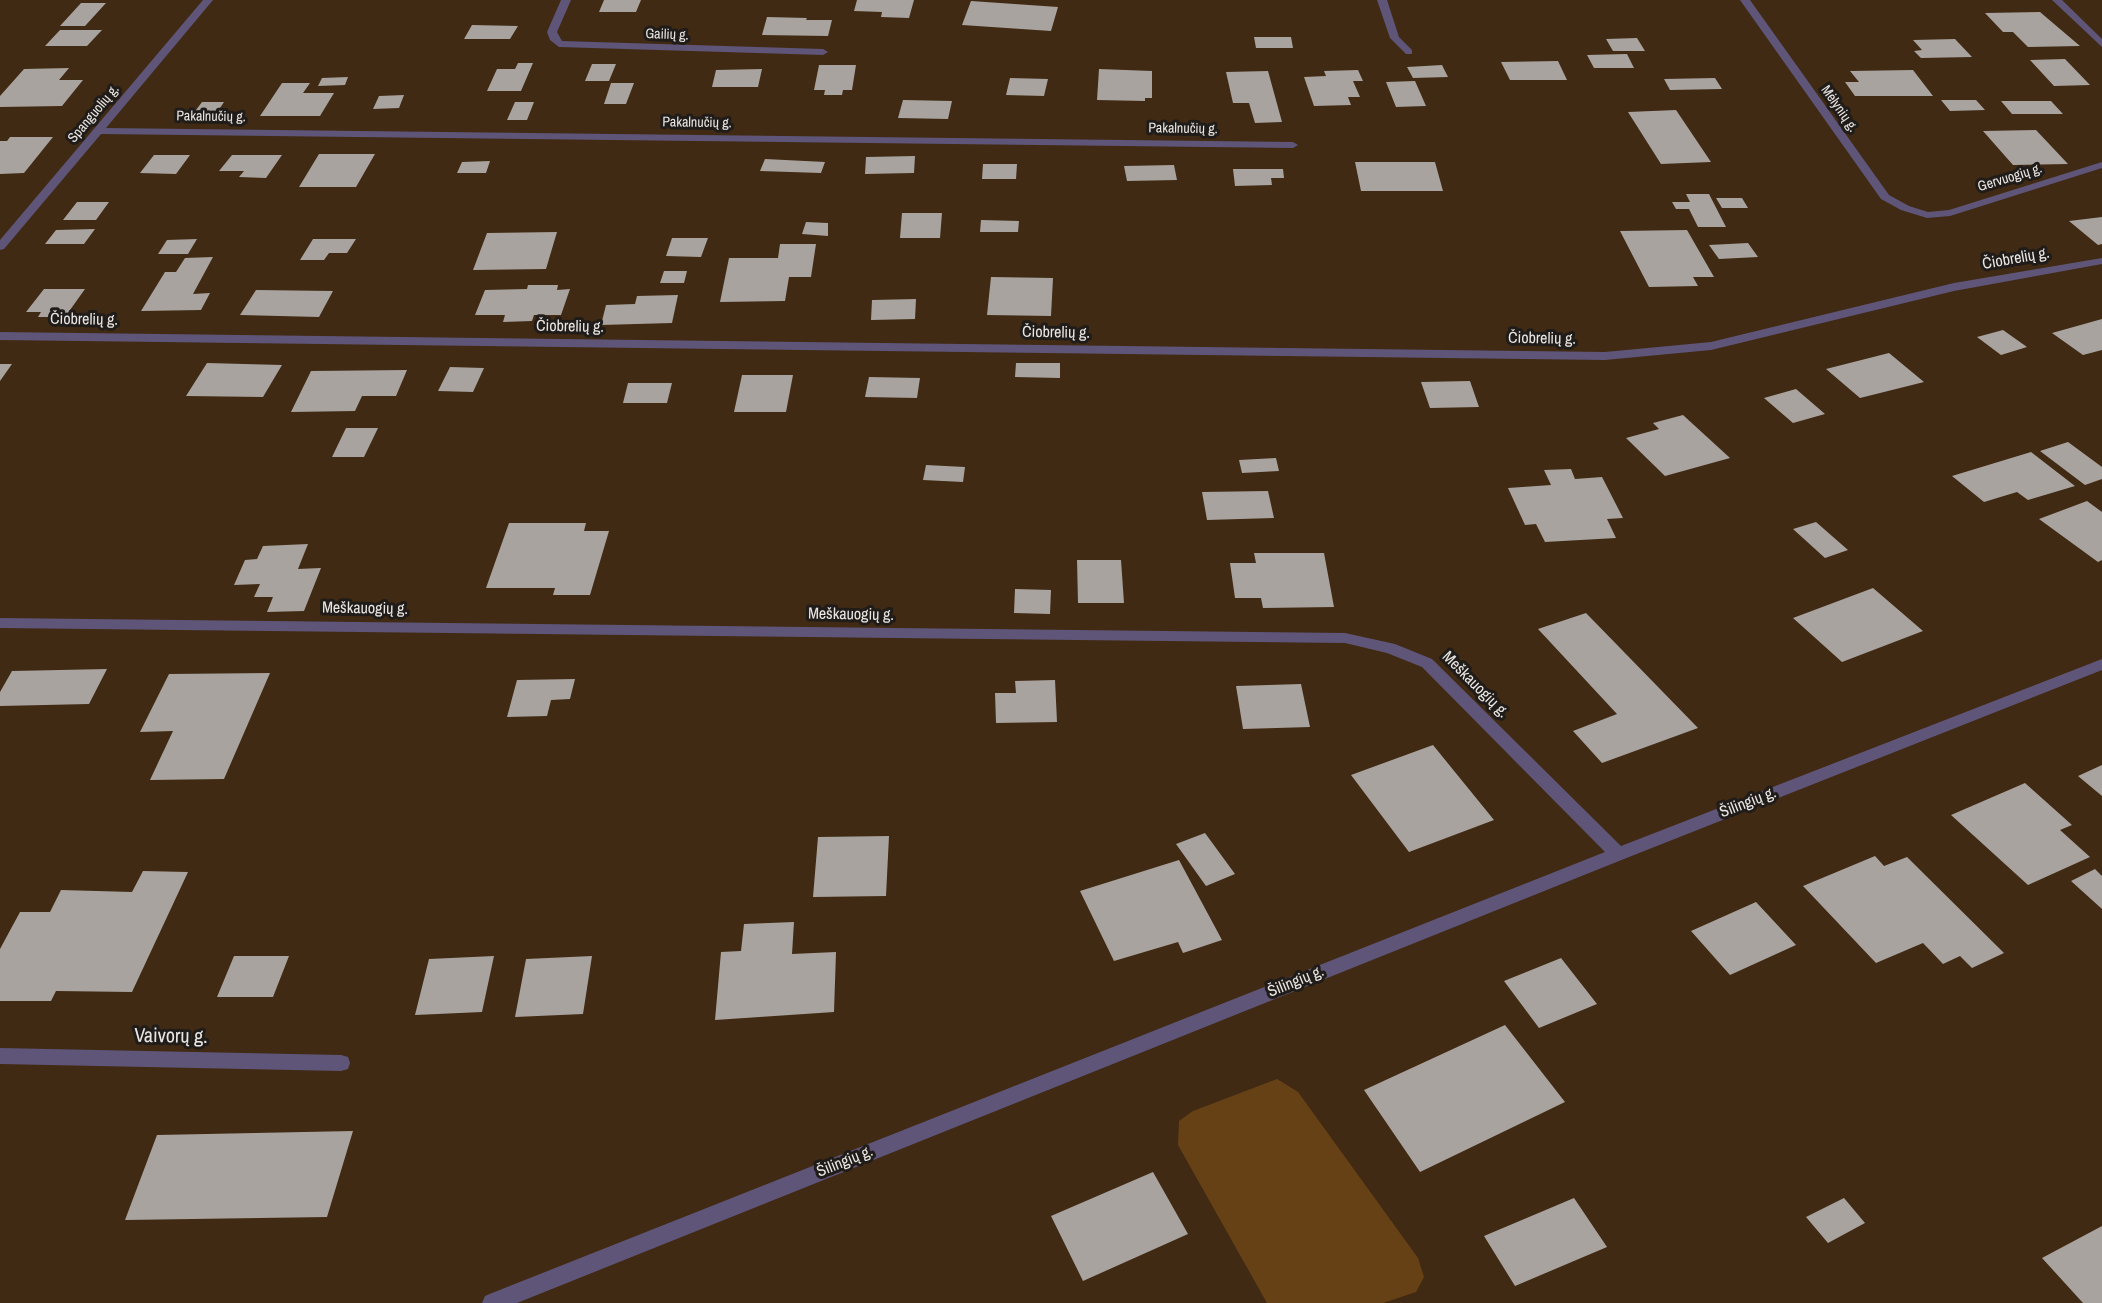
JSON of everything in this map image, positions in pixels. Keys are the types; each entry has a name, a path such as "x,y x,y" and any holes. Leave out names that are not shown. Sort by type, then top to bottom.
{"street":[{"name":"Spanguolių g.","path":"0,247 208,0"},
{"name":"Gailių g.","path":"566,0 552,32 553,38 559,44 823,52"},
{"path":"1382,0 1395,38 1409,52"},
{"name":"Mėlynių g.","path":"1745,0 1886,197 1905,208 1927,214"},
{"path":"2057,0 2102,44"},
{"name":"Pakalnučių g.","path":"100,131 1293,145"},
{"name":"Gervuogių g.","path":"1927,214 1950,213 2102,165"},
{"name":"Čiobrelių g.","path":"0,336 1605,356 1711,346 1954,287 2102,261"},
{"name":"Meškauogių g.","path":"0,623 1345,638 1390,648 1427,663 1618,854"},
{"name":"Šilingių g.","path":"492,1303 1618,854 2102,664"},
{"name":"Vaivorų g.","path":"0,1056 341,1063"}],"shaded area":[{"path":"0,0 2102,0 2102,1303 0,1303"},
{"path":"1277,1079 1298,1092 1418,1258 1424,1277 1416,1292 1383,1303 1267,1303 1178,1145 1179,1121 1193,1111"}],"building":[{"path":"604,0 641,0 636,12 599,12"},
{"path":"857,0 914,0 909,18 881,17 882,12 854,11"},
{"path":"971,1 1058,7 1051,31 962,25"},
{"path":"81,3 106,3 85,26 60,26"},
{"path":"2040,12 2080,46 2028,47 2013,32 2003,32 1985,13"},
{"path":"767,17 832,20 828,36 762,35"},
{"path":"472,25 518,26 510,39 464,39"},
{"path":"60,30 102,30 87,46 45,46"},
{"path":"1254,37 1291,37 1293,48 1256,48"},
{"path":"1637,38 1645,51 1613,51 1606,39"},
{"path":"1955,39 1972,57 1921,58 1914,51 1922,50 1913,40"},
{"path":"1627,54 1634,68 1594,68 1587,55"},
{"path":"2065,59 2090,85 2054,86 2030,60"},
{"path":"1558,61 1567,80 1510,80 1501,62"},
{"path":"518,63 533,63 521,91 487,91 497,69 515,69"},
{"path":"592,64 616,64 609,81 585,81"},
{"path":"819,65 856,65 852,90 843,90 842,95 824,95 825,90 814,90"},
{"path":"1442,65 1448,77 1413,78 1407,67"},
{"path":"69,68 59,80 83,80 62,106 0,107 0,96 24,69"},
{"path":"762,69 758,87 712,87 716,70"},
{"path":"1099,69 1152,71 1152,98 1145,98 1145,101 1097,100"},
{"path":"1358,70 1363,81 1353,81 1360,97 1348,97 1351,105 1314,106 1304,77 1326,76 1324,71"},
{"path":"1913,70 1933,96 1855,96 1845,82 1859,82 1850,71"},
{"path":"1268,71 1282,122 1255,123 1249,103 1233,103 1226,72"},
{"path":"348,77 345,85 318,86 322,78"},
{"path":"1010,78 1048,79 1044,96 1006,95"},
{"path":"1715,78 1722,89 1670,90 1664,79"},
{"path":"1415,81 1426,106 1396,107 1386,82"},
{"path":"282,83 310,83 303,93 334,93 320,116 260,116"},
{"path":"611,83 634,83 626,104 604,104"},
{"path":"404,95 399,108 373,109 379,96"},
{"path":"903,100 952,101 948,119 898,118"},
{"path":"1941,100 1976,100 1985,110 1950,111"},
{"path":"2001,101 2051,101 2063,114 2012,114"},
{"path":"202,102 224,102 216,114 193,114"},
{"path":"515,102 534,102 527,120 507,120"},
{"path":"1676,110 1711,162 1661,164 1628,112"},
{"path":"2036,130 2068,164 2013,165 1983,131"},
{"path":"10,137 53,137 24,173 0,174 0,141 7,141"},
{"path":"319,154 375,154 356,187 299,187"},
{"path":"154,155 190,155 176,174 140,173"},
{"path":"232,155 282,155 266,178 239,177 244,171 219,171"},
{"path":"915,156 914,173 865,174 866,157"},
{"path":"765,159 825,162 821,173 760,171"},
{"path":"490,161 486,173 457,173 462,162"},
{"path":"1355,162 1435,162 1443,191 1361,191"},
{"path":"983,164 1017,164 1016,179 982,179"},
{"path":"1174,165 1177,180 1127,181 1124,166"},
{"path":"1233,169 1283,169 1284,178 1271,178 1272,185 1235,186"},
{"path":"1686,194 1709,194 1726,227 1698,227 1689,209 1676,209 1672,202 1690,202"},
{"path":"1716,198 1742,198 1748,208 1722,208"},
{"path":"77,202 109,202 96,220 63,220"},
{"path":"902,213 942,213 940,238 900,238"},
{"path":"2102,217 2102,244 2098,245 2069,221"},
{"path":"981,220 1019,221 1018,232 980,232"},
{"path":"806,222 828,223 828,236 802,234"},
{"path":"95,229 84,244 45,244 56,230"},
{"path":"1687,230 1714,277 1693,277 1698,286 1649,287 1620,231"},
{"path":"557,232 546,269 473,270 487,233"},
{"path":"672,238 708,238 701,257 666,256"},
{"path":"197,239 188,254 158,254 167,240"},
{"path":"313,239 356,239 347,253 329,253 324,260 300,260"},
{"path":"1748,243 1758,257 1719,259 1709,245"},
{"path":"780,244 816,244 811,277 789,277 785,301 720,302 729,258 778,258"},
{"path":"213,257 193,294 210,293 201,310 141,311 165,272 176,272 185,258"},
{"path":"664,271 687,271 684,283 660,283"},
{"path":"991,277 1053,278 1051,316 987,315"},
{"path":"528,285 558,285 557,290 570,289 561,315 534,315 532,321 503,322 505,315 475,315 485,290 527,289"},
{"path":"44,289 85,289 65,317 38,317 41,312 26,312"},
{"path":"256,290 333,291 319,317 240,315"},
{"path":"678,295 672,323 601,325 606,305 635,304 637,296"},
{"path":"916,299 915,319 871,320 872,300"},
{"path":"2102,319 2102,350 2083,355 2052,333"},
{"path":"2003,330 2027,347 2001,355 1977,337"},
{"path":"1889,353 1924,382 1860,398 1826,369"},
{"path":"207,363 282,365 263,397 186,396"},
{"path":"1016,363 1060,363 1060,378 1015,377"},
{"path":"0,364 12,364 0,381"},
{"path":"450,367 484,368 473,392 438,391"},
{"path":"407,370 396,396 362,396 355,411 291,412 311,371"},
{"path":"742,375 793,375 786,412 734,412"},
{"path":"869,377 920,378 917,398 865,397"},
{"path":"1470,381 1479,407 1430,408 1421,382"},
{"path":"628,383 672,383 667,403 623,403"},
{"path":"1796,389 1825,414 1793,423 1764,398"},
{"path":"1683,415 1730,458 1665,476 1626,438 1659,429 1653,423"},
{"path":"346,428 378,428 364,457 332,457"},
{"path":"2068,442 2102,467 2102,479 2085,485 2040,451"},
{"path":"2031,452 2075,486 2028,500 2017,492 1984,502 1952,476"},
{"path":"1276,458 1279,471 1242,473 1239,460"},
{"path":"926,465 965,467 963,482 923,480"},
{"path":"1571,469 1575,479 1602,477 1623,518 1607,519 1616,538 1545,542 1536,524 1525,525 1508,488 1551,485 1544,470"},
{"path":"1268,491 1274,518 1207,520 1202,492"},
{"path":"2087,501 2102,512 2102,560 2098,562 2039,519"},
{"path":"1816,522 1848,550 1825,558 1793,529"},
{"path":"509,523 586,523 584,531 609,531 590,595 553,595 555,588 486,588"},
{"path":"308,544 298,569 321,568 304,611 267,612 273,597 254,597 260,584 234,585 245,560 257,559 263,546"},
{"path":"1254,553 1324,553 1334,607 1263,608 1261,598 1235,598 1230,563 1256,563"},
{"path":"1077,560 1121,560 1124,603 1078,603"},
{"path":"1873,588 1923,631 1842,662 1793,618"},
{"path":"1015,589 1051,590 1050,614 1014,613"},
{"path":"1586,613 1698,728 1602,763 1573,731 1617,714 1538,629"},
{"path":"107,669 89,704 0,706 0,692 12,671"},
{"path":"270,673 224,779 150,780 173,731 140,732 169,674"},
{"path":"575,679 570,699 551,700 547,716 507,717 517,680"},
{"path":"1055,680 1057,722 996,723 995,693 1016,693 1015,681"},
{"path":"1301,684 1310,727 1243,729 1236,686"},
{"path":"1433,745 1494,820 1409,852 1351,775"},
{"path":"2102,765 2102,796 2078,776"},
{"path":"2025,783 2072,825 2060,830 2090,857 2028,885 1951,815"},
{"path":"1205,833 1235,874 1206,886 1176,844"},
{"path":"889,836 886,896 813,897 818,837"},
{"path":"1875,856 1884,866 1907,857 2004,953 1972,968 1960,956 1943,964 1923,943 1876,963 1803,886"},
{"path":"1179,860 1222,940 1183,953 1178,942 1114,961 1080,891"},
{"path":"2095,869 2102,876 2102,909 2071,881"},
{"path":"143,871 188,872 132,992 56,991 51,1001 0,1001 0,949 20,912 50,912 61,890 132,892"},
{"path":"1756,902 1796,945 1730,975 1691,931"},
{"path":"794,922 792,954 836,952 834,1012 715,1020 721,952 741,951 744,924"},
{"path":"234,956 289,956 273,997 217,997"},
{"path":"494,956 482,1012 415,1015 429,959"},
{"path":"592,956 583,1014 515,1017 526,959"},
{"path":"1561,958 1597,1004 1539,1028 1504,981"},
{"path":"1505,1025 1565,1102 1420,1172 1364,1090"},
{"path":"353,1131 327,1217 125,1220 157,1135"},
{"path":"1153,1172 1188,1234 1083,1281 1051,1216"},
{"path":"1574,1198 1607,1247 1515,1286 1484,1236"},
{"path":"1844,1198 1865,1223 1828,1243 1806,1217"},
{"path":"2102,1226 2102,1303 2083,1303 2042,1258"}]}
